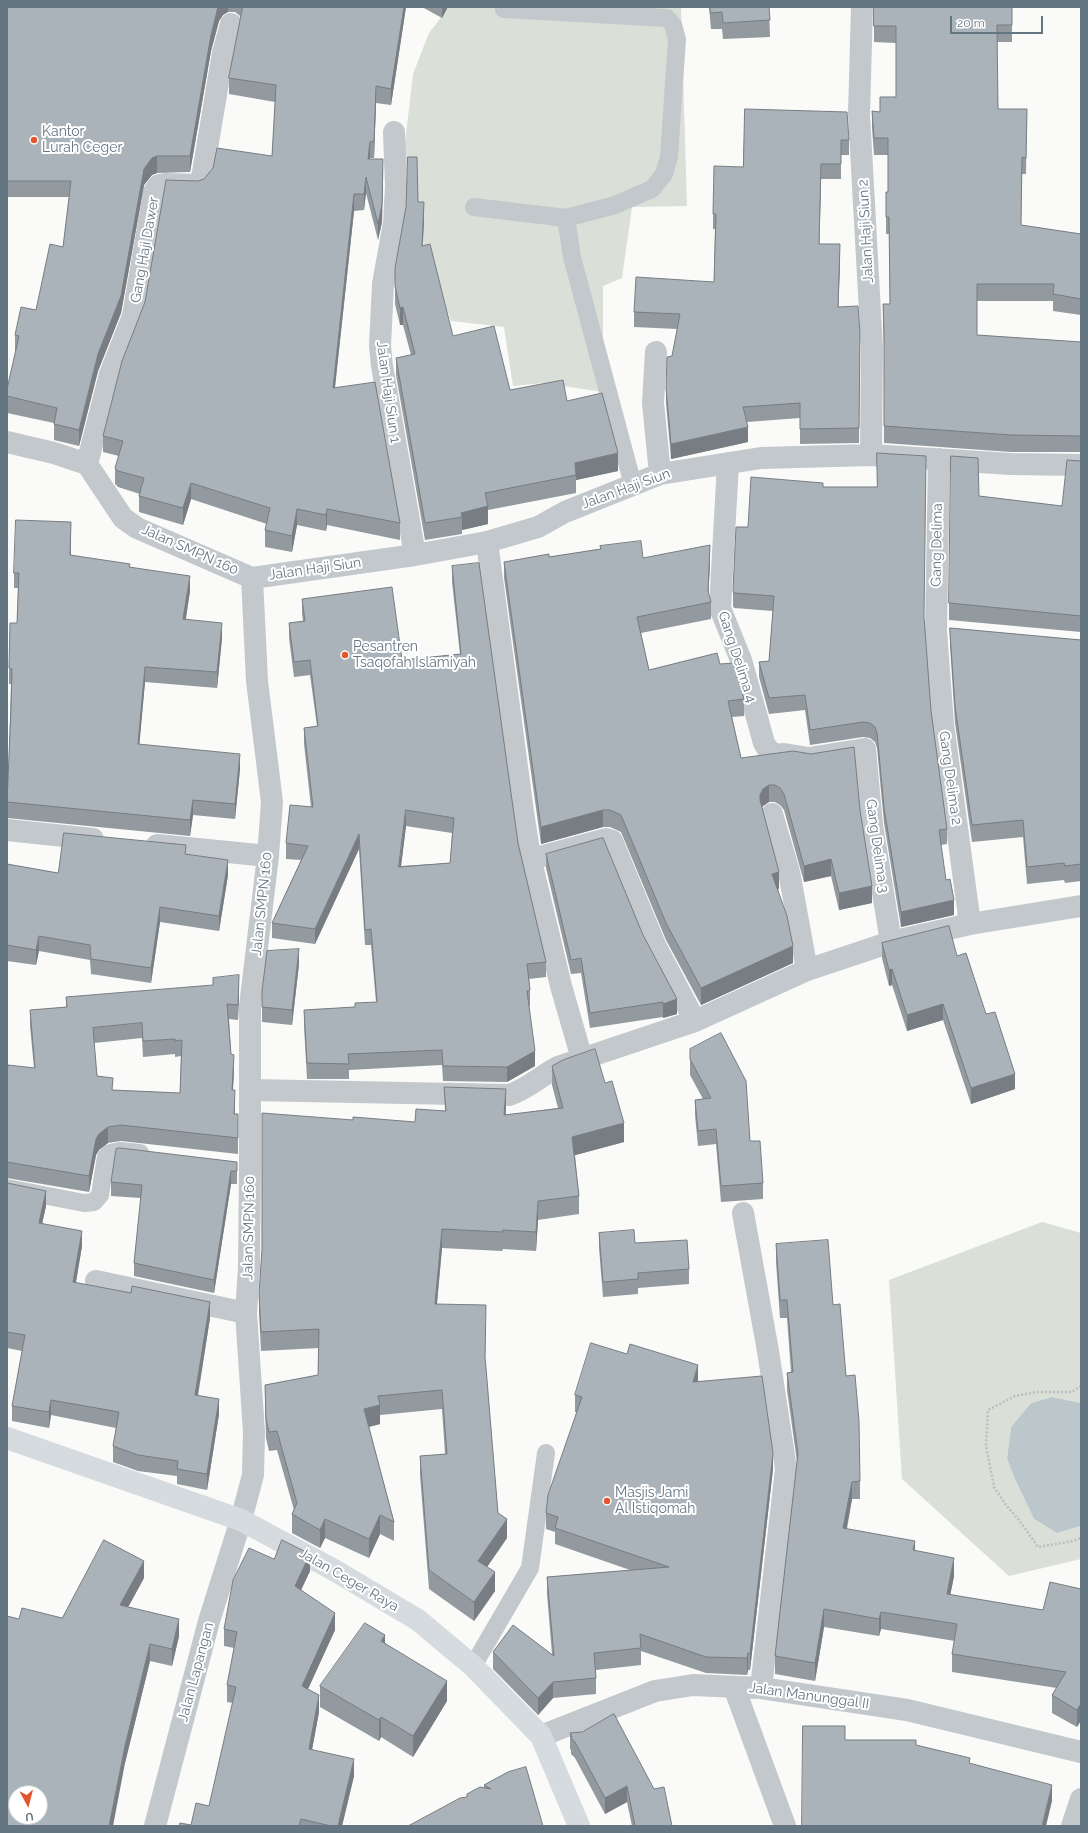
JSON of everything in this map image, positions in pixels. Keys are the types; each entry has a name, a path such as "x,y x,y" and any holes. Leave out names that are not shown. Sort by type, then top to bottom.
{"main road":[{"name":"Jalan Ceger Raya","path":"7,1438 241,1520 334,1570 418,1620 473,1666 541,1736 580,1826"}],"street":[{"name":"Jalan Haji Siun 2","path":"862,7 859,114 872,348 871,455"},
{"name":"Gang Haji Dawer","path":"87,464 110,374 133,316 154,192 159,185 165,184 198,185 202,178 224,53 231,24"},
{"name":"Jalan Haji Siun 1","path":"394,132 396,186 394,223 383,284 380,346 382,366 415,555"},
{"path":"656,352 653,403 660,474"},
{"path":"7,442 54,453 87,464"},
{"name":"Jalan Haji Siun","path":"252,578 415,555 486,542 538,527 565,512 660,474 761,458 871,455 1011,464 1081,465"},
{"name":"Gang Delima","path":"936,631 939,459"},
{"name":"Gang Delima 4","path":"728,463 720,608 741,660 764,743 769,751 777,755 784,754 809,758 865,749"},
{"name":"Jalan SMPN 160","path":"87,464 123,518 138,528 252,578 257,681 272,802 268,856 250,1006 251,1090 242,1165 249,1268 246,1312 254,1432 253,1475 241,1520"},
{"path":"486,542 530,857 561,986 582,1059"},
{"path":"936,631 958,633"},
{"name":"Gang Delima 2","path":"936,631 943,724 970,924"},
{"name":"Gang Delima 3","path":"865,749 872,825 891,942"},
{"path":"772,814 789,872 807,970"},
{"path":"7,830 112,841"},
{"path":"530,857 539,857 606,839 612,841 655,945 695,1021"},
{"path":"135,843 268,856"},
{"path":"251,1090 509,1095 521,1092 551,1071 695,1021 807,970 891,942 970,924 1081,906"},
{"path":"743,1213 768,1351 786,1469 761,1688"},
{"path":"96,1281 246,1312"},
{"name":"Jalan Lapangan","path":"155,1826 209,1620 241,1520"},
{"name":"Jalan Manunggal II","path":"541,1736 655,1691 693,1685 761,1688 907,1710 1081,1752"},
{"path":"734,1687 785,1826"},
{"path":"1072,1826 1081,1799"}],"lane":[{"path":"474,207 566,218 615,205 652,189 664,174 669,157 677,39 673,25 667,18 504,9"},
{"path":"566,218 572,257 633,485"},
{"path":"7,1188 84,1203 94,1202 100,1194 106,1158 110,1153 120,1151 158,1156"},
{"path":"473,1666 530,1568 546,1453"}],"path":[{"path":"1081,1386 1072,1392 1037,1392 1015,1396 988,1410 986,1446 994,1487 1038,1547 1073,1541 1081,1538"}],"shaded area":[{"path":"449,7 681,7 687,206 632,207 622,278 603,286 603,392 543,383 513,386 504,327 451,321 416,222 403,160 413,74 429,33"},
{"path":"1042,1222 1081,1233 1081,1403 1052,1397 1031,1403 1011,1427 1007,1459 1034,1519 1057,1533 1081,1526 1081,1559 1009,1576 902,1479 889,1280"},
{"path":"1052,1397 1081,1403 1081,1526 1057,1533 1034,1519 1007,1459 1011,1427 1031,1403"}],"building":[{"path":"7,7 218,7 211,35 190,156 157,156 152,158 144,169 121,296 98,354 79,430 54,424 57,408 7,396 7,389 19,336 15,335 21,307 36,310 50,244 63,247 71,181 7,181"},
{"path":"243,7 404,7 391,89 376,86 374,141 370,142 368,159 383,159 382,205 378,224 366,177 364,194 354,194 333,388 375,382 400,523 327,509 326,515 297,509 292,536 265,530 270,508 191,483 183,508 139,496 144,478 118,471 115,468 123,441 103,436 122,361 145,302 166,180 198,181 204,179 213,168 217,148 272,156 276,85 229,78"},
{"path":"710,7 769,7 770,20 723,23 722,12 711,13"},
{"path":"874,7 1012,7 1012,25 997,25 998,109 1027,109 1026,158 1022,157 1021,225 1081,234 1081,299 1053,294 1054,284 977,284 977,335 1081,342 1081,436 1011,435 884,426 883,304 890,304 889,217 886,217 886,192 888,192 888,138 874,138 872,111 880,112 880,97 896,97 896,26 874,26"},
{"path":"745,109 847,112 849,140 841,140 841,164 821,164 819,244 840,244 838,307 858,306 860,333 859,428 800,429 800,403 743,407 748,427 671,444 666,388 667,357 672,356 680,314 634,312 636,277 714,282 716,214 713,214 714,166 743,167"},
{"path":"408,157 417,157 418,202 424,202 422,246 430,244 453,336 494,326 510,390 563,380 567,401 602,393 618,453 575,463 576,475 485,493 488,506 461,513 462,517 425,523 396,358 415,354 403,307 400,308 395,286 395,268 406,207"},
{"path":"877,453 926,456 924,617 931,711 947,829 939,830 946,880 950,879 954,900 901,912 884,808 877,733 875,727 870,723 863,722 810,730 805,695 769,698 759,662 769,661 774,596 734,593 733,591 736,527 748,527 751,477 823,483 823,487 877,487"},
{"path":"951,456 978,458 979,496 1062,506 1067,460 1081,461 1081,616 949,603"},
{"path":"16,520 71,522 70,555 130,564 129,567 190,576 183,619 222,623 217,672 145,667 138,744 240,754 235,804 193,800 190,820 7,802 12,669 9,668 10,623 17,623 19,573 14,573"},
{"path":"641,541 643,558 710,545 708,591 711,602 637,617 649,670 717,653 720,664 734,663 744,699 728,701 741,758 793,751 811,754 854,747 860,810 872,886 839,893 831,859 804,866 784,794 780,788 775,785 769,785 763,789 760,795 760,800 779,872 772,874 787,916 793,946 701,988 666,923 621,815 610,810 603,810 541,827 504,562 549,554 549,557 601,549 600,546"},
{"path":"479,563 518,843 546,962 527,964 530,990 527,991 535,1051 507,1067 443,1066 442,1050 348,1054 349,1064 307,1063 304,1010 355,1007 355,1003 377,1002 371,929 365,930 359,834 315,929 272,923 308,846 286,843 290,805 313,807 304,728 318,726 310,660 294,662 289,623 305,621 302,599 392,587 402,660 461,654 452,566","holes":["406,810 454,818 450,863 399,867"]},
{"path":"950,628 1081,640 1081,864 1065,866 1064,863 1027,867 1023,820 972,825 955,706"},
{"path":"64,833 186,845 185,854 228,860 219,916 160,907 151,968 91,959 90,945 39,936 36,950 7,945 7,864 58,873"},
{"path":"603,838 643,935 677,999 663,1004 663,1002 590,1013 581,958 571,960 546,854"},
{"path":"949,926 957,956 966,953 986,1014 995,1012 1015,1074 971,1088 943,1004 907,1015 892,969 889,970 882,943"},
{"path":"299,949 292,1010 262,1007 262,991 267,951"},
{"path":"239,975 238,1005 227,1004 231,1054 234,1055 232,1090 235,1090 234,1114 238,1114 238,1138 121,1125 108,1127 99,1134 96,1139 89,1176 7,1162 8,1065 35,1068 30,1010 67,1007 66,997 213,985 213,978","holes":["142,1023 143,1041 182,1040 180,1093 112,1090 113,1078 97,1076 93,1028"]},
{"path":"721,1033 746,1081 750,1141 760,1141 763,1183 721,1186 716,1129 698,1131 695,1100 711,1098 690,1059 690,1049"},
{"path":"595,1049 605,1083 612,1081 624,1123 572,1137 579,1196 538,1201 536,1232 442,1229 435,1304 486,1305 485,1356 498,1513 507,1519 478,1561 495,1572 474,1602 429,1570 420,1456 447,1454 442,1390 378,1396 380,1405 364,1409 394,1522 380,1515 369,1539 325,1519 320,1530 292,1514 297,1503 277,1431 269,1432 266,1419 265,1385 318,1375 319,1329 261,1332 259,1294 262,1249 262,1113 353,1120 353,1117 415,1122 416,1109 446,1111 444,1087 506,1089 504,1115 563,1108 552,1066 563,1060"},
{"path":"120,1148 237,1162 237,1171 231,1171 214,1280 134,1263 142,1185 111,1182 116,1149"},
{"path":"7,1183 46,1191 39,1223 82,1231 73,1282 131,1293 132,1286 210,1302 195,1395 219,1399 207,1474 177,1469 178,1461 138,1455 113,1446 119,1412 51,1400 49,1412 12,1406 25,1335 7,1332"},
{"path":"634,1230 635,1243 687,1240 689,1269 638,1273 638,1279 603,1282 599,1233"},
{"path":"828,1240 833,1305 840,1304 846,1376 855,1375 859,1421 860,1481 852,1482 843,1528 915,1541 913,1550 954,1558 947,1594 1043,1610 1050,1582 1081,1589 1081,1705 1077,1710 1052,1695 1066,1672 952,1654 957,1624 881,1612 879,1619 824,1609 815,1663 775,1656 798,1453 787,1373 793,1372 787,1300 780,1300 776,1244"},
{"path":"591,1343 627,1354 630,1344 698,1365 693,1382 762,1376 773,1453 750,1654 748,1653 747,1658 706,1657 640,1634 641,1648 594,1653 596,1678 553,1682 538,1698 493,1652 513,1625 554,1656 547,1577 669,1567 555,1528 558,1517 546,1513 548,1495 582,1397 575,1395"},
{"path":"104,1540 144,1561 120,1605 179,1619 172,1649 150,1644 125,1746 109,1826 7,1826 7,1616 19,1619 22,1608 62,1618"},
{"path":"282,1540 310,1554 295,1586 335,1613 302,1686 319,1695 309,1749 354,1759 338,1826 331,1826 301,1819 299,1826 179,1826 180,1823 191,1825 196,1803 209,1806 236,1687 227,1685 237,1632 224,1629 233,1580 249,1548 274,1559"},
{"path":"365,1623 385,1635 381,1641 447,1681 413,1736 381,1717 379,1720 320,1686"},
{"path":"614,1714 654,1789 664,1787 672,1826 635,1826 627,1786 605,1798 575,1742 571,1738 570,1733 582,1732"},
{"path":"803,1726 845,1726 845,1740 916,1740 916,1745 970,1758 969,1763 1052,1785 1042,1826 802,1826"},
{"path":"526,1767 543,1826 408,1826 460,1798 467,1797 467,1794 480,1787 491,1789 484,1785 508,1772"}],"place":[{"name":"Kantor Lurah Ceger","path":"34,140"},
{"name":"Pesantren Tsaqofah Islamiyah","path":"345,655"},
{"name":"Masjis Jami Al Istiqomah","path":"607,1501"}]}
